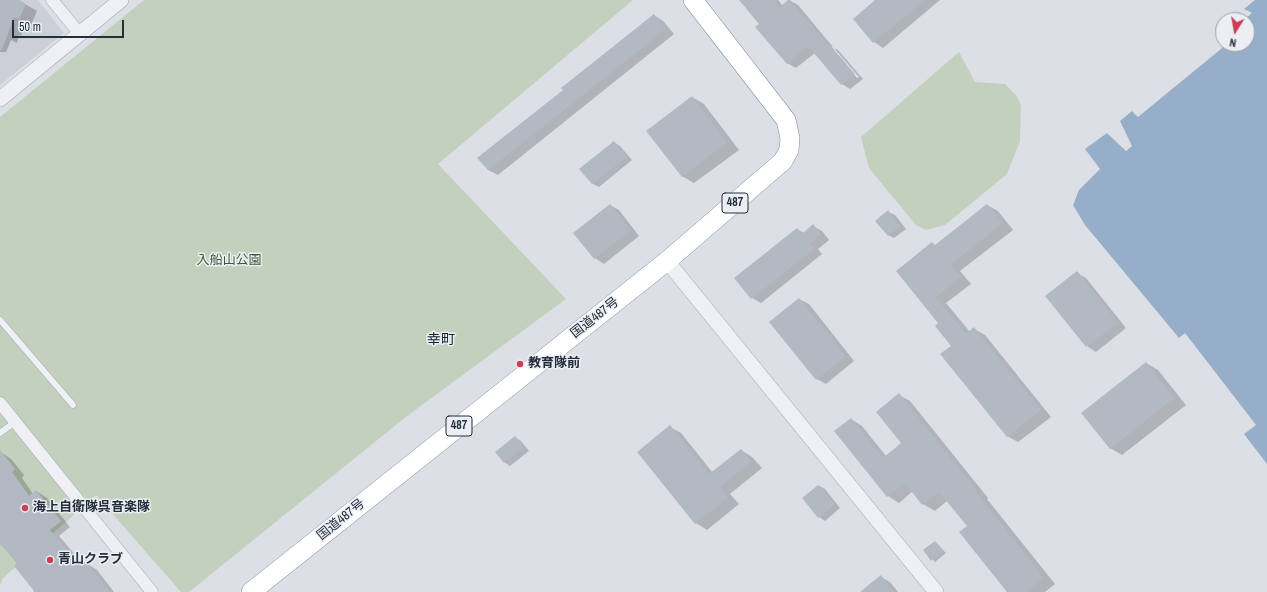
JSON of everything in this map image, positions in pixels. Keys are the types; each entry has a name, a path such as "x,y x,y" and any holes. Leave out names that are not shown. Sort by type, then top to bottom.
{"highway":[{"name":"国道487号","path":"251,592 667,261 783,161 789,150 790,138 786,120 693,0"}],"street":[{"path":"52,0 80,33"},
{"path":"0,99 121,0"},
{"path":"667,261 936,592"},
{"path":"0,403 152,592"}],"lane":[{"path":"0,320 73,406"},
{"path":"0,434 15,422"}],"shaded area":[{"path":"0,0 38,0 64,33 0,85"}],"green space":[{"name":"入船山公園","path":"144,0 633,0 438,164 566,299 407,416 189,592 181,592 96,495 3,578 0,585 0,117"},
{"path":"959,52 975,82 1005,84 1016,95 1021,105 1020,141 1007,174 945,225 926,230 916,225 869,168 861,137"}],"water":[{"path":"1255,0 1267,0 1267,464 1244,434 1256,425 1185,333 1179,338 1085,225 1073,205 1079,190 1100,169 1085,149 1107,133 1126,151 1132,146 1120,121 1132,111 1138,117 1217,52 1255,52 1255,12 1250,12 1244,9"}],"building":[{"path":"0,0 19,0 26,4 19,19 14,17 2,50 0,50"},
{"path":"739,0 775,0 780,7 790,0 855,74 841,85 808,46 787,64 755,27 759,24"},
{"path":"875,0 925,0 873,43 853,19"},
{"path":"654,14 666,29 488,170 477,158 563,90 561,88"},
{"path":"692,96 727,142 682,177 646,131"},
{"path":"614,141 627,157 592,184 579,169"},
{"path":"610,204 631,230 594,259 573,233"},
{"path":"987,204 1003,223 950,265 961,277 936,297 966,334 974,327 1041,410 1007,437 940,354 951,346 935,326 938,323 896,271 932,242 935,245"},
{"path":"888,210 900,226 888,236 875,221"},
{"path":"813,224 821,234 810,244 814,249 751,299 734,278 797,228 802,234"},
{"path":"1077,271 1118,323 1086,347 1045,296"},
{"path":"799,298 846,356 816,380 769,322"},
{"path":"1146,362 1174,398 1110,449 1081,413"},
{"path":"899,393 1044,578 1026,592 1007,592 959,532 967,526 939,492 922,505 905,483 887,497 834,431 851,418 883,458 901,443 876,412"},
{"path":"670,425 709,474 741,449 751,461 720,487 728,498 695,524 637,452"},
{"path":"515,436 524,447 504,463 495,452"},
{"path":"0,450 15,469 12,472 29,496 36,490 61,521 50,530 73,557 76,555 83,567 87,563 110,592 35,592 14,566 17,563 0,544"},
{"path":"818,485 835,504 818,518 802,498"},
{"path":"935,541 944,551 931,561 923,550"},
{"path":"881,575 894,592 860,592"}],"place":[{"name":"教育隊前","path":"520,364"},
{"name":"海上自衛隊呉音楽隊","path":"25,508"},
{"name":"青山クラブ","path":"50,560"}],"district":[{"name":"幸町","path":"441,340"}]}
